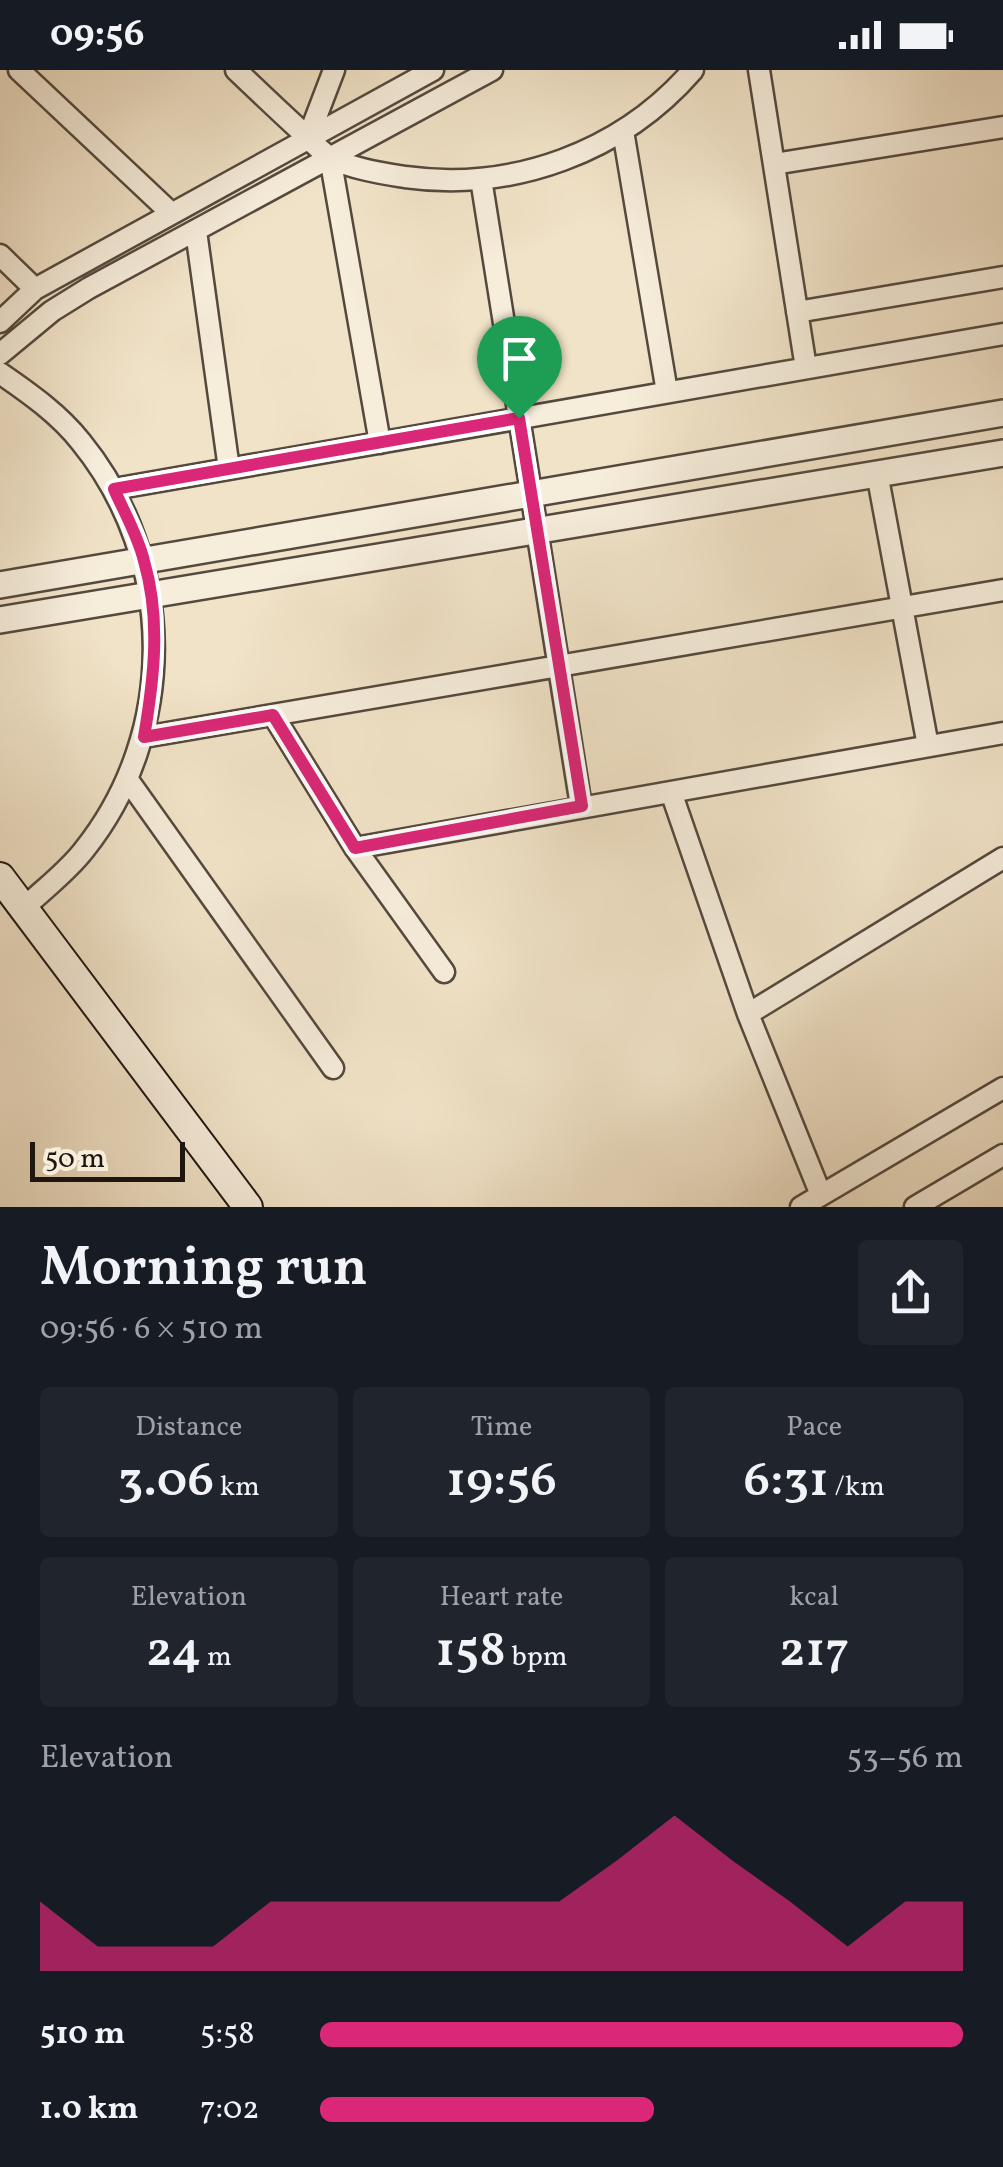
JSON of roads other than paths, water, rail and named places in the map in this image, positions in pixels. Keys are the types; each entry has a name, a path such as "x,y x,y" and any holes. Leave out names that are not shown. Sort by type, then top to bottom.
{"main road":[{"path":"0,877 248,1207"}],"street":[{"path":"19,70 171,213"},
{"path":"236,70 330,158 379,173 413,178 481,179 547,166 578,155 624,131 673,93 693,70"},
{"path":"308,138 334,70"},
{"path":"0,322 36,289 433,70"},
{"path":"0,354 89,288 492,70"},
{"path":"760,70 806,368"},
{"path":"774,164 1003,126"},
{"path":"624,131 667,392"},
{"path":"330,158 380,442"},
{"path":"481,179 582,806"},
{"path":"196,231 229,469"},
{"path":"0,255 36,289"},
{"path":"797,312 1003,277"},
{"path":"114,489 1003,334"},
{"path":"0,373 38,398 80,440 114,489 144,558 152,594 156,671 144,737 128,780 84,850 24,908"},
{"path":"0,585 1003,412"},
{"path":"0,620 1003,453"},
{"path":"878,474 928,746"},
{"path":"144,737 1003,590"},
{"path":"273,715 355,848 444,972"},
{"path":"355,848 1003,732"},
{"path":"128,780 333,1068"},
{"path":"671,792 748,1014 821,1195"},
{"path":"748,1014 1003,858"},
{"path":"801,1207 1003,1088"},
{"path":"914,1207 1003,1155"}]}
